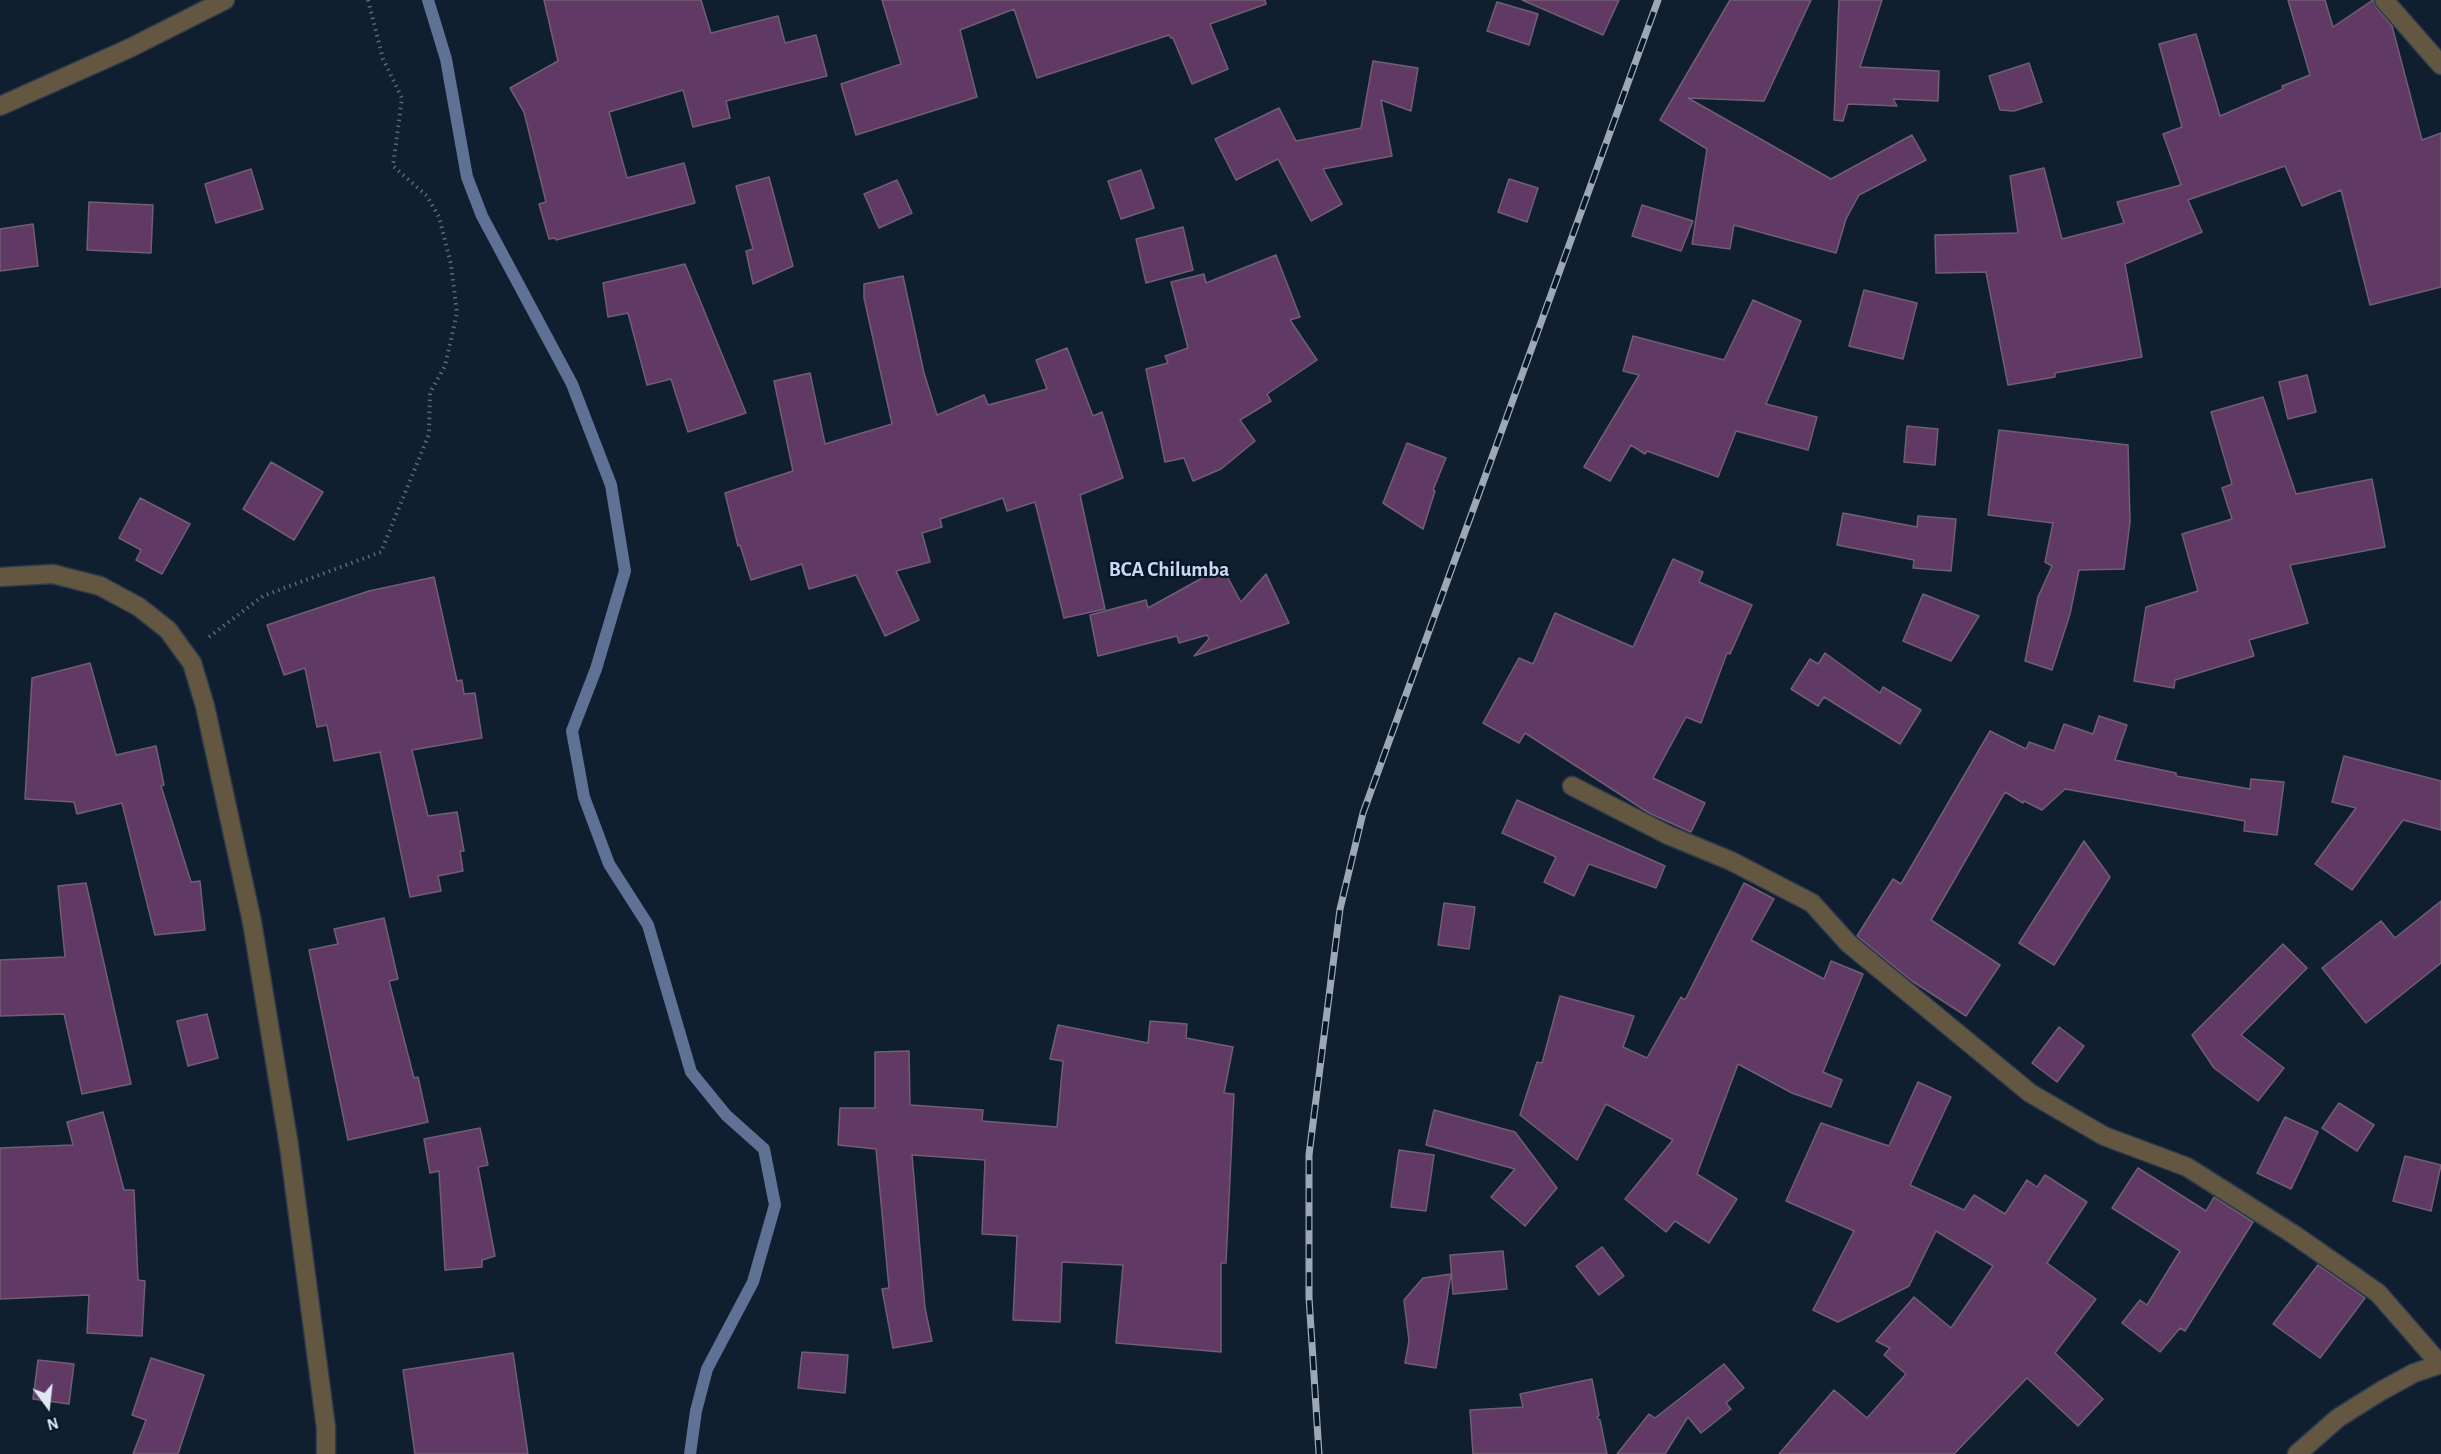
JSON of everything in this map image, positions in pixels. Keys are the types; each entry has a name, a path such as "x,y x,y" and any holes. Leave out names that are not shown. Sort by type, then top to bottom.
{"street":[{"path":"0,106 130,48 225,0"},
{"path":"2384,0 2441,65"},
{"path":"0,576 53,574 100,586 138,607 168,630 192,663 205,706 252,922 289,1146 326,1428 326,1454"},
{"path":"1572,786 1668,835 1731,861 1812,903 1848,943 2030,1093 2104,1136 2187,1167 2293,1234 2378,1293 2440,1364 2414,1373 2338,1418 2298,1454"}],"path":[{"path":"187,657 229,620 263,596 381,552 429,434 430,393 445,366 457,313 451,264 439,217 426,196 393,166 402,98 383,59 368,0"}],"building":[{"path":"544,0 701,0 711,33 778,16 785,43 816,35 827,76 726,101 730,118 693,127 683,90 609,112 627,178 684,163 695,203 556,240 555,238 549,239 539,204 546,202 524,112 510,88 558,61"},
{"path":"882,0 1265,0 1266,4 1210,24 1228,69 1192,84 1173,38 1169,35 1037,78 1014,9 960,30 977,97 856,135 841,84 901,64"},
{"path":"1522,0 1619,0 1603,35"},
{"path":"1730,0 1811,0 1764,101 1688,98 1831,179 1912,135 1926,160 1859,195 1846,219 1836,253 1734,225 1730,249 1692,244 1707,149 1660,120"},
{"path":"1839,0 1882,0 1860,67 1939,71 1938,101 1893,99 1897,106 1848,104 1843,121 1834,120"},
{"path":"2288,0 2325,0 2333,27 2373,0 2392,26 2422,140 2441,133 2441,287 2370,305 2341,190 2302,206 2285,166 2188,200 2202,232 2125,264 2142,357 2055,373 2055,377 2008,385 1986,272 1936,273 1935,235 2018,233 2010,176 2044,168 2062,239 2124,223 2117,202 2181,185 2163,134 2182,127 2159,44 2196,34 2220,116 2310,75"},
{"path":"1497,2 1538,14 1529,45 1487,31"},
{"path":"1373,61 1418,68 1411,111 1381,100 1392,156 1323,169 1342,204 1311,221 1278,159 1236,180 1215,139 1279,108 1296,141 1361,128"},
{"path":"2029,63 2042,102 2014,111 2000,110 1989,76"},
{"path":"251,169 263,209 216,223 205,184"},
{"path":"1141,170 1154,208 1121,219 1108,181"},
{"path":"769,177 793,266 753,284 746,251 753,249 736,186"},
{"path":"1509,179 1538,188 1527,222 1498,212"},
{"path":"897,180 912,213 879,228 864,194"},
{"path":"89,202 153,205 151,253 87,250"},
{"path":"1642,205 1693,221 1681,251 1632,236"},
{"path":"33,224 38,266 0,271 0,229"},
{"path":"1183,227 1193,270 1146,283 1136,239"},
{"path":"1276,255 1300,317 1290,320 1317,360 1267,394 1271,401 1240,420 1255,441 1221,469 1193,481 1184,458 1165,462 1146,369 1168,363 1165,356 1188,348 1171,282 1204,274 1206,283"},
{"path":"685,264 746,413 688,432 671,379 647,385 628,313 608,317 603,283"},
{"path":"903,276 924,373 937,415 984,395 988,405 1047,389 1036,360 1067,348 1093,416 1102,412 1123,478 1080,495 1105,609 1064,618 1035,502 1007,511 1003,498 940,519 942,527 922,533 930,562 896,571 919,620 885,636 856,575 809,589 802,564 751,580 740,545 738,546 725,493 793,471 774,381 810,373 825,444 892,424 864,298 864,284"},
{"path":"1864,290 1917,303 1903,359 1849,346"},
{"path":"1753,300 1801,321 1766,404 1817,417 1808,450 1736,431 1718,477 1647,451 1645,454 1631,445 1610,481 1584,467 1639,375 1623,371 1633,336 1724,360"},
{"path":"2307,375 2316,412 2288,419 2279,382"},
{"path":"2263,397 2296,494 2372,479 2385,547 2290,565 2308,623 2249,640 2254,656 2175,680 2174,688 2134,681 2146,607 2198,591 2182,534 2232,519 2222,488 2232,484 2211,412"},
{"path":"1907,426 1938,429 1935,465 1904,462"},
{"path":"1999,430 2128,445 2130,522 2124,569 2079,570 2070,614 2052,670 2025,661 2038,597 2052,566 2045,562 2053,523 1988,515"},
{"path":"1407,443 1446,458 1433,490 1435,491 1423,529 1383,503"},
{"path":"271,462 323,492 294,540 243,509"},
{"path":"140,498 190,524 162,574 136,560 141,550 119,538"},
{"path":"1843,513 1917,527 1918,516 1956,519 1951,571 1913,568 1914,560 1837,545"},
{"path":"1673,559 1703,572 1699,582 1752,605 1730,654 1727,653 1701,723 1686,717 1653,778 1705,803 1691,832 1649,813 1525,733 1519,743 1483,723 1519,658 1533,664 1555,613 1633,647"},
{"path":"1222,567 1241,602 1266,574 1289,623 1194,656 1209,639 1207,635 1179,643 1177,636 1098,656 1090,615 1146,600 1148,608"},
{"path":"434,577 457,681 462,680 464,694 475,693 482,738 412,750 428,816 457,812 464,851 460,851 463,871 438,876 441,891 410,897 380,752 334,761 327,725 317,727 305,668 284,675 267,625 369,591"},
{"path":"1923,594 1979,616 1951,661 1903,641"},
{"path":"1825,653 1880,693 1883,687 1921,710 1900,744 1824,697 1818,706 1791,689 1810,659 1818,664"},
{"path":"90,663 116,755 156,746 164,785 161,786 191,882 200,881 205,930 155,935 122,803 77,814 74,802 25,799 32,678"},
{"path":"2099,716 2127,725 2115,760 2176,773 2176,776 2250,789 2251,779 2284,782 2277,835 2244,831 2245,821 2065,789 2042,810 2024,801 2023,803 2005,792 1931,920 2000,965 1966,1016 1912,981 1857,936 1893,879 1901,884 1990,731 2026,749 2029,742 2054,751 2064,724 2093,734"},
{"path":"2344,756 2441,781 2441,830 2403,820 2352,890 2315,864 2356,808 2332,802"},
{"path":"1517,800 1665,866 1656,888 1589,864 1574,896 1544,882 1556,857 1502,833"},
{"path":"2084,841 2110,877 2054,965 2019,943"},
{"path":"86,883 131,1084 82,1094 64,1014 0,1016 0,960 65,957 58,886"},
{"path":"1744,883 1774,899 1751,940 1824,979 1831,961 1863,974 1823,1072 1842,1080 1831,1107 1792,1093 1738,1064 1697,1174 1737,1199 1709,1243 1675,1221 1666,1232 1625,1199 1673,1140 1606,1104 1577,1160 1520,1115 1537,1062 1542,1063 1560,996 1634,1016 1623,1047 1647,1058 1681,997 1685,1000"},
{"path":"2441,901 2441,963 2366,1023 2322,968 2381,921 2395,938"},
{"path":"1444,903 1475,907 1469,949 1438,945"},
{"path":"384,918 398,979 389,981 414,1078 418,1077 428,1122 348,1140 309,950 338,944 334,929"},
{"path":"2283,944 2307,968 2241,1035 2284,1068 2258,1101 2214,1068 2192,1035"},
{"path":"207,1014 218,1058 188,1066 177,1021"},
{"path":"1150,1021 1187,1024 1186,1038 1233,1047 1224,1093 1234,1094 1226,1263 1221,1263 1221,1352 1116,1343 1123,1265 1062,1262 1060,1322 1013,1320 1017,1236 982,1234 985,1160 912,1155 925,1308 932,1341 893,1348 882,1289 889,1288 876,1149 838,1145 840,1108 875,1108 875,1052 909,1051 910,1105 983,1110 982,1121 1057,1127 1063,1061 1050,1059 1058,1025 1148,1043"},
{"path":"2059,1027 2084,1046 2057,1082 2032,1063"},
{"path":"1918,1082 1951,1097 1910,1185 1964,1210 1974,1195 2005,1214 2027,1180 2037,1187 2045,1175 2087,1202 2047,1263 2096,1299 2055,1353 2103,1399 2078,1426 2027,1378 1954,1454 1779,1454 1834,1390 1867,1418 1906,1374 1884,1355 1890,1348 1876,1341 1914,1297 1951,1328 1993,1266 1936,1231 1909,1286 1838,1322 1813,1310 1854,1231 1786,1201 1821,1123 1889,1146"},
{"path":"2339,1103 2374,1125 2357,1151 2322,1128"},
{"path":"1434,1110 1515,1132 1557,1188 1525,1226 1491,1197 1515,1169 1426,1145"},
{"path":"103,1112 124,1190 134,1190 138,1280 145,1281 142,1336 87,1333 89,1295 0,1299 0,1148 73,1145 67,1122"},
{"path":"2285,1117 2318,1132 2291,1189 2257,1173"},
{"path":"480,1128 488,1165 478,1167 495,1256 482,1260 482,1267 445,1270 439,1171 430,1173 424,1139"},
{"path":"1399,1150 1434,1155 1426,1211 1391,1207"},
{"path":"2405,1156 2441,1165 2431,1211 2393,1201"},
{"path":"2138,1168 2206,1211 2214,1197 2253,1222 2185,1331 2180,1328 2160,1352 2122,1323 2140,1300 2147,1305 2180,1251 2112,1208"},
{"path":"1602,1247 1624,1276 1599,1295 1576,1266"},
{"path":"1503,1251 1507,1289 1453,1294 1450,1255"},
{"path":"2318,1265 2365,1298 2320,1358 2273,1324"},
{"path":"1451,1274 1436,1368 1405,1363 1409,1341 1404,1300 1423,1278"},
{"path":"802,1352 848,1355 845,1393 798,1388"},
{"path":"513,1353 528,1454 415,1454 403,1370"},
{"path":"151,1358 204,1375 178,1454 133,1454 146,1420 132,1415"},
{"path":"38,1360 74,1364 69,1404 33,1399"},
{"path":"1724,1364 1744,1388 1726,1403 1731,1409 1701,1433 1688,1417 1665,1454 1617,1454 1649,1414 1655,1418"},
{"path":"1592,1379 1599,1415 1597,1418 1600,1420 1607,1454 1473,1454 1470,1410 1523,1407 1520,1394"}],"waterway":[{"path":"428,0 446,59 467,177 482,216 572,384 611,485 625,571 596,669 572,731 584,797 609,864 648,925 691,1072 726,1115 764,1149 775,1205 753,1282 707,1369 696,1411 690,1454"}],"railway":[{"path":"1319,1454 1309,1297 1309,1155 1340,909 1363,813 1658,0"}],"district":[{"name":"BCA Chilumba","path":"1169,570"}]}
